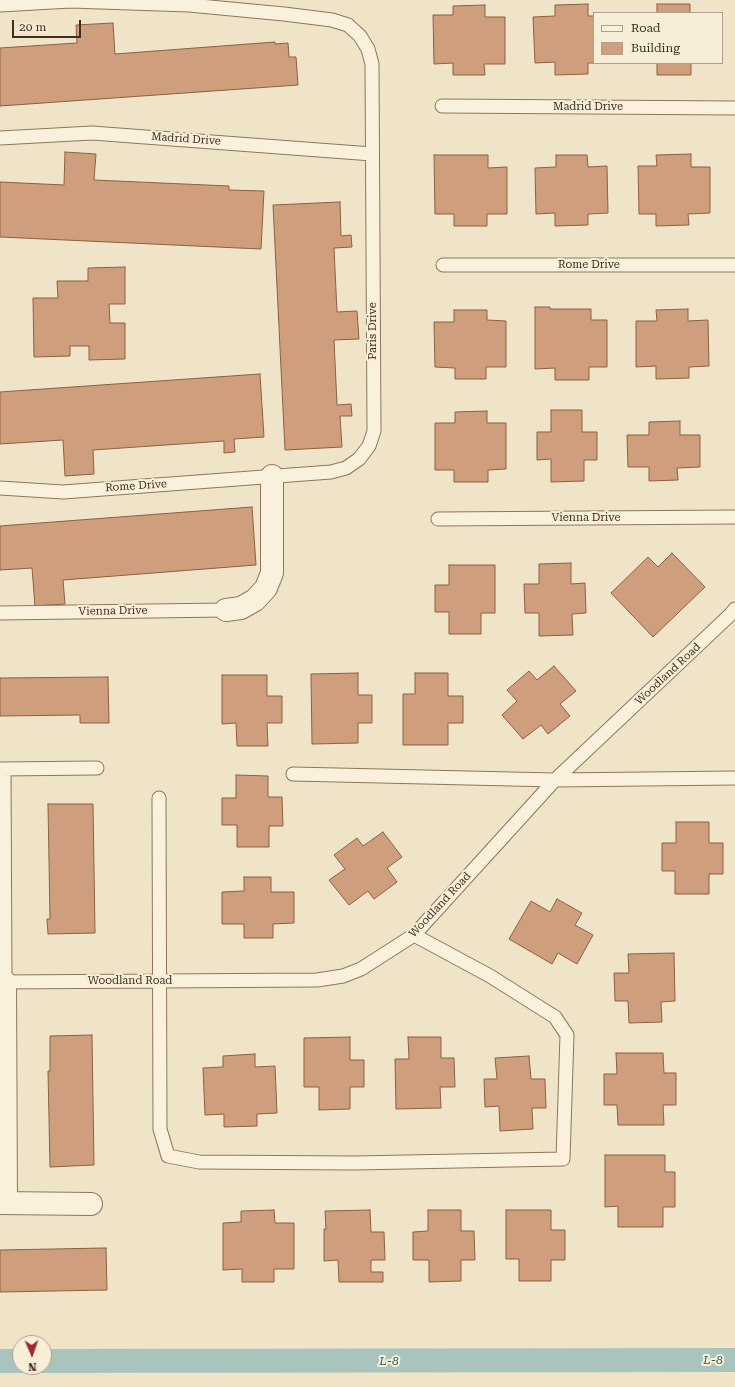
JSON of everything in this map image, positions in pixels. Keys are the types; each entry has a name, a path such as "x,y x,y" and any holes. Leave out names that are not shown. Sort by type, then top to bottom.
{"street":[{"path":"226,610 241,608 255,600 266,588 272,573 272,476"},
{"path":"2,982 3,1203 91,1204"}],"lane":[{"name":"Paris Drive","path":"0,5 71,0 114,1 189,5 332,20 348,25 360,36 368,49 372,64 374,431 369,446 359,459 346,468 331,472 272,476"},
{"name":"Madrid Drive","path":"442,106 735,108"},
{"name":"Madrid Drive","path":"0,138 92,133 372,154"},
{"name":"Rome Drive","path":"443,265 735,266"},
{"name":"Rome Drive","path":"0,488 63,492 272,476"},
{"name":"Vienna Drive","path":"438,519 735,517"},
{"name":"Woodland Road","path":"2,982 317,980 343,976 361,969 414,935 555,780 735,609"},
{"name":"Vienna Drive","path":"0,613 226,610"},
{"path":"2,982 2,769 97,768"},
{"path":"293,774 555,780 735,778"},
{"path":"159,798 160,1129 168,1156 199,1162 355,1163 563,1159 566,1034 555,1016 490,976 414,935"}],"building":[{"path":"588,4 588,16 593,16 593,63 588,63 588,74 555,75 555,62 535,63 533,17 555,16 555,5"},
{"path":"657,4 690,4 690,12 657,12"},
{"path":"485,5 485,17 505,17 505,64 484,64 485,75 453,75 453,63 434,64 433,15 453,15 453,6"},
{"path":"113,23 115,54 275,42 275,44 288,43 289,57 296,57 298,85 0,106 0,48 77,43 76,25"},
{"path":"657,64 691,64 691,75 657,75"},
{"path":"65,152 96,154 94,180 229,186 229,190 264,191 261,249 0,237 0,182 64,185"},
{"path":"691,154 691,167 710,167 710,213 688,214 689,225 656,226 656,214 639,214 638,166 657,166 656,155"},
{"path":"434,155 488,155 488,168 507,167 507,214 487,214 487,226 454,226 454,214 435,214"},
{"path":"556,155 587,155 588,167 607,166 608,213 588,214 588,225 555,226 555,213 536,214 535,168 556,167"},
{"path":"340,202 341,236 351,235 352,247 334,248 337,312 357,311 359,339 334,340 337,405 351,404 352,416 340,416 342,447 285,450 273,205"},
{"path":"125,267 125,304 109,304 110,323 125,323 125,359 89,360 89,346 70,346 70,356 34,357 33,298 58,298 57,281 88,281 88,268"},
{"path":"535,307 550,307 550,309 591,309 591,320 607,320 607,367 589,367 589,380 555,380 555,368 535,369"},
{"path":"688,309 688,321 708,320 709,366 689,367 689,378 656,379 656,366 636,367 636,321 657,321 656,310"},
{"path":"454,310 487,310 487,320 506,321 506,367 486,367 486,379 455,379 455,368 435,367 434,322 454,322"},
{"path":"260,374 264,437 234,439 235,452 224,453 224,441 93,450 94,474 65,476 63,440 0,444 0,392"},
{"path":"551,410 582,410 582,432 597,432 597,460 584,460 584,481 551,482 551,459 537,460 537,432 551,432"},
{"path":"487,411 487,423 506,423 506,469 488,470 488,482 454,482 454,470 435,470 435,423 455,423 455,412"},
{"path":"680,421 680,435 700,435 700,467 677,468 678,480 649,481 649,467 628,467 627,435 649,435 649,422"},
{"path":"252,507 256,565 63,580 65,604 35,606 32,568 0,570 0,526"},
{"path":"672,553 705,587 653,637 611,593 648,557 658,567"},
{"path":"571,563 571,584 585,583 586,613 572,614 573,635 539,636 539,613 525,613 524,584 539,584 539,564"},
{"path":"449,565 495,565 495,613 481,613 481,634 449,634 449,612 435,612 435,585 449,585"},
{"path":"554,666 576,691 560,704 570,716 548,734 541,725 523,739 502,715 517,701 507,690 529,671 537,680"},
{"path":"358,673 358,695 372,695 372,723 358,723 358,743 312,744 311,674"},
{"path":"415,673 448,673 448,696 463,696 463,723 448,723 448,745 403,745 403,694 415,694"},
{"path":"222,675 267,675 267,696 282,696 282,723 267,723 268,746 237,746 236,723 222,724"},
{"path":"108,677 109,723 80,723 80,715 0,716 0,678"},
{"path":"236,775 268,776 268,797 282,797 283,826 269,826 269,847 237,847 237,825 222,825 222,798 236,798"},
{"path":"48,804 93,804 95,933 48,934 47,919 50,919"},
{"path":"676,822 709,822 709,843 723,843 723,874 709,874 709,894 675,894 675,871 662,871 662,843 676,843"},
{"path":"383,832 402,857 387,868 397,882 374,899 368,891 349,905 329,880 345,869 334,855 357,838 363,846"},
{"path":"244,877 271,877 271,892 294,892 294,923 273,924 273,938 244,938 244,924 222,924 222,892 244,891"},
{"path":"557,899 582,913 575,925 593,935 577,964 558,953 552,964 509,939 531,901 550,912"},
{"path":"674,953 675,1001 661,1002 662,1022 629,1023 628,1001 615,1001 614,973 629,973 628,954"},
{"path":"92,1035 94,1165 50,1167 48,1071 50,1071 50,1036"},
{"path":"350,1037 350,1060 364,1060 364,1087 350,1087 350,1109 319,1110 319,1087 304,1087 304,1038"},
{"path":"408,1037 441,1037 441,1058 454,1058 455,1087 440,1087 441,1108 396,1109 395,1059 409,1059"},
{"path":"616,1053 663,1053 664,1073 676,1073 676,1105 663,1105 664,1125 618,1125 617,1105 604,1105 604,1074 617,1074"},
{"path":"255,1054 255,1067 275,1066 277,1113 257,1114 257,1126 224,1127 224,1114 205,1115 203,1068 223,1067 223,1056"},
{"path":"529,1056 531,1079 545,1079 546,1108 532,1108 533,1129 500,1131 499,1106 485,1107 484,1079 497,1079 495,1058"},
{"path":"605,1155 665,1155 665,1172 675,1172 675,1207 663,1207 663,1227 618,1227 618,1206 605,1207"},
{"path":"274,1210 275,1223 294,1223 294,1269 274,1269 274,1282 242,1282 242,1269 223,1270 223,1223 241,1222 241,1211"},
{"path":"370,1210 371,1232 384,1232 385,1260 371,1260 371,1272 383,1272 383,1282 339,1282 338,1260 324,1261 324,1229 326,1229 325,1211"},
{"path":"428,1210 461,1210 461,1231 474,1231 475,1260 461,1260 461,1281 429,1282 429,1260 413,1260 413,1232 428,1231"},
{"path":"506,1210 551,1210 551,1230 565,1230 565,1260 551,1260 551,1281 519,1281 519,1259 506,1259"},
{"path":"106,1248 107,1290 0,1292 0,1250"}],"waterway":[{"name":"L-8","path":"52,1361 735,1360"},
{"name":"L-8","path":"0,1361 12,1361"}]}
